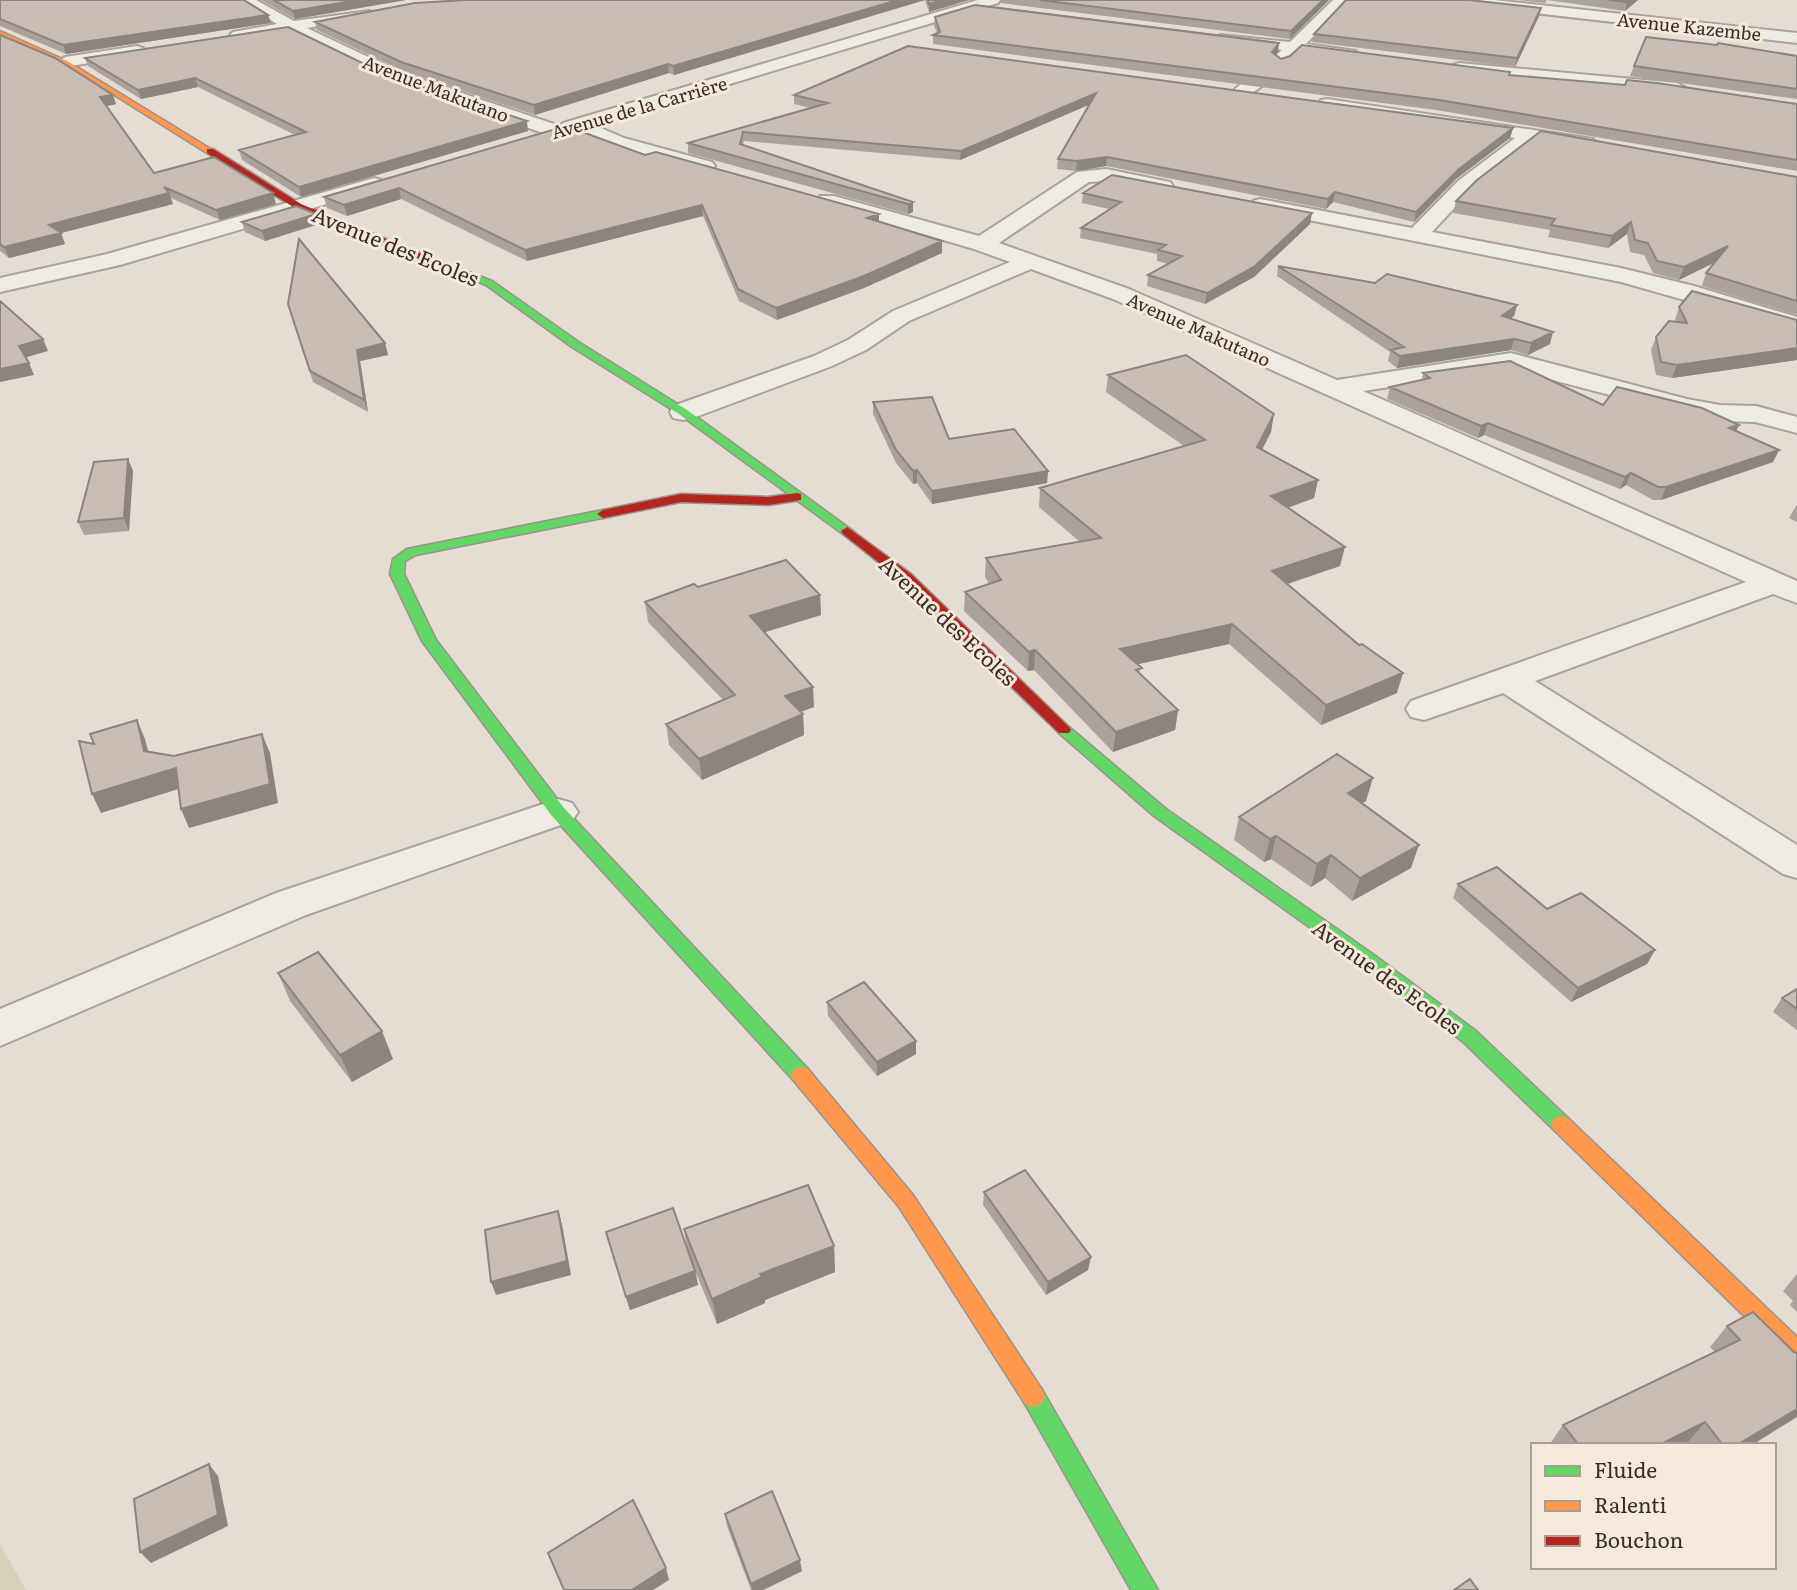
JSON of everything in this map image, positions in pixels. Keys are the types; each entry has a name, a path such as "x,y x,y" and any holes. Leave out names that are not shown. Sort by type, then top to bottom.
{"street":[{"name":"Avenue Makutano","path":"245,0 293,27 396,77 721,171"},
{"name":"Avenue de la Carrière","path":"530,139 993,0"},
{"path":"1267,96 1234,92 1295,47 1341,0"},
{"name":"Avenue Kazembe","path":"1455,0 1797,38"},
{"path":"970,6 1011,11"},
{"path":"226,37 386,10"},
{"name":"Avenue des Ecoles","path":"0,33 65,62 298,206 489,283 576,345 683,412 797,497 855,536 906,577 1097,762 1166,816 1370,961 1471,1037 1797,1352"},
{"path":"1214,37 1362,55"},
{"path":"860,42 898,47"},
{"path":"65,62 159,47"},
{"path":"1441,66 1697,91"},
{"path":"1307,101 1610,146"},
{"path":"1417,234 1465,185 1532,134"},
{"path":"982,244 1084,176 1106,175 1184,190"},
{"path":"0,285 112,260 388,180"},
{"name":"Avenue Makutano","path":"800,193 982,244 1174,316 1786,588"},
{"path":"1237,200 1621,275 1686,291 1797,326"},
{"path":"683,412 823,361 857,345 901,317 1031,261"},
{"path":"1336,388 1511,361 1686,407 1756,414 1797,425"},
{"path":"797,497 762,503 706,497 681,498 412,552 398,558 397,574 429,640 558,812 774,1043 906,1201 1021,1375 1145,1590"},
{"path":"1424,709 1504,678 1786,588"},
{"path":"1504,678 1797,864"},
{"path":"0,1028 291,904 558,812"}],"shaded area":[{"path":"0,1544 26,1590 0,1590"}],"building":[{"path":"0,0 244,0 268,15 63,45 0,19"},
{"path":"274,0 358,0 293,11"},
{"path":"466,0 898,0 673,66 668,64 534,105 401,62 315,22 415,3"},
{"path":"1040,0 1323,0 1291,31"},
{"path":"1346,0 1469,0 1541,8 1517,58 1314,34"},
{"path":"975,5 1279,43 1272,52 1281,59 1290,56 1302,45 1510,72 1509,75 1625,85 1627,80 1657,83 1797,104 1797,160 1439,100 933,35 940,32 935,17"},
{"path":"288,27 387,75 527,121 299,187 239,150 306,132 195,78 138,90 85,58"},
{"path":"0,35 55,58 113,95 100,97 154,173 214,157 273,193 216,210 164,187 169,193 49,225 61,233 4,247 0,244"},
{"path":"1646,37 1718,43 1797,56 1797,89 1634,66"},
{"path":"908,46 1513,128 1459,169 1416,212 1335,192 1328,199 1107,157 1077,161 1058,159 1096,93 961,151 743,132 740,144 913,202 908,204 688,143 828,103 794,95"},
{"path":"566,126 645,155 656,152 879,214 867,218 942,241 864,276 776,308 738,289 702,205 525,250 399,188 344,205 324,197"},
{"path":"1541,131 1797,177 1797,301 1706,273 1728,246 1684,267 1657,261 1648,243 1635,240 1631,222 1612,236 1551,225 1555,219 1456,201 1477,180"},
{"path":"1112,175 1312,213 1255,266 1207,293 1148,275 1182,256 1158,250 1166,245 1081,228 1121,202 1083,193"},
{"path":"296,206 316,214 262,231 242,222"},
{"path":"299,239 385,343 357,350 364,400 310,371 288,304"},
{"path":"1278,266 1375,283 1387,274 1517,305 1502,316 1553,332 1531,343 1514,339 1400,356 1391,350 1404,347"},
{"path":"1692,291 1797,320 1797,348 1677,365 1661,362 1656,337 1669,321 1687,323 1679,307"},
{"path":"0,301 43,339 19,346 29,363 0,369"},
{"path":"1186,355 1274,414 1257,447 1318,480 1271,496 1345,547 1272,571 1359,645 1362,644 1403,673 1326,705 1232,624 1120,649 1142,668 1136,670 1178,710 1116,732 1035,650 1029,652 965,592 1001,580 986,558 1101,538 1040,488 1205,440 1108,375"},
{"path":"1510,361 1603,405 1617,387 1702,408 1739,425 1729,428 1779,450 1666,487 1658,487 1631,473 1625,477 1488,423 1481,426 1390,387 1430,378 1423,373"},
{"path":"932,397 949,439 1014,429 1048,471 932,491 917,470 913,471 896,450 873,402"},
{"path":"128,459 124,518 78,522 94,462"},
{"path":"786,560 820,595 750,616 813,687 785,696 803,714 699,759 666,724 735,695 645,602 694,584 698,587"},
{"path":"137,720 144,751 174,756 262,734 270,784 181,809 176,768 92,794 79,741 94,744 90,734"},
{"path":"1337,754 1373,778 1348,793 1419,845 1360,878 1331,855 1317,864 1276,836 1270,839 1239,817"},
{"path":"1497,867 1547,909 1581,893 1655,950 1578,988 1458,884"},
{"path":"318,952 382,1031 340,1055 278,973"},
{"path":"864,982 916,1041 877,1062 827,1002"},
{"path":"1797,989 1797,1009 1782,998"},
{"path":"1025,1170 1091,1257 1048,1282 984,1192"},
{"path":"808,1185 834,1246 760,1274 762,1277 712,1299 684,1229"},
{"path":"673,1208 695,1271 626,1297 606,1232"},
{"path":"558,1211 567,1261 491,1282 485,1230"},
{"path":"1753,1312 1797,1353 1797,1409 1740,1443 1721,1443 1705,1422 1663,1443 1577,1443 1563,1425 1740,1340 1727,1326"},
{"path":"209,1464 218,1515 140,1552 134,1499"},
{"path":"772,1491 800,1560 751,1584 725,1514"},
{"path":"633,1500 666,1568 632,1590 564,1590 548,1553"},
{"path":"1470,1579 1478,1590 1454,1590"}],"traffic: fast":[{"path":"456,270 489,283 576,345 683,412 847,531"},
{"path":"603,514 412,552 399,559 397,574 429,641 558,812 801,1075"},
{"path":"1064,730 1160,813 1419,997 1469,1036 1561,1124"},
{"path":"1033,1396 1145,1590"}],"traffic: slow":[{"path":"0,33 65,62 210,151"},
{"path":"801,1075 906,1201 1033,1396"},
{"path":"1561,1124 1797,1352"}],"traffic: jam":[{"path":"210,151 298,206 456,270"},
{"path":"603,514 681,498 768,501 797,497"},
{"path":"847,531 906,577 1064,730"}]}
